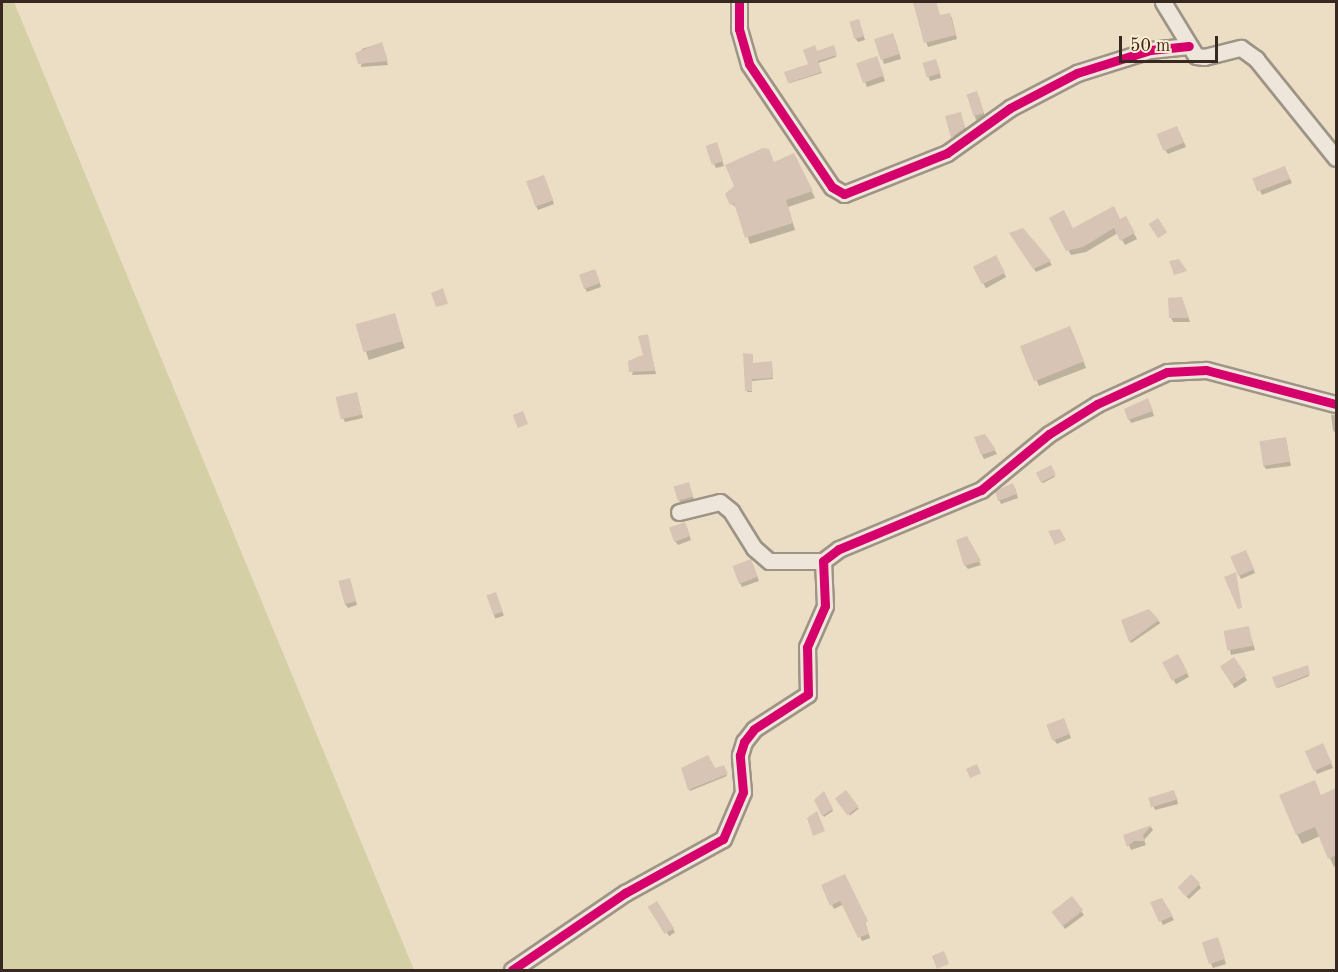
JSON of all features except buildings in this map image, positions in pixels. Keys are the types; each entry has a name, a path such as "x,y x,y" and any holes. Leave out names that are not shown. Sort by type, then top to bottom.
{"street":[{"path":"739,2 739,29 749,64 832,187 844,194 947,153 1010,108 1077,73 1150,50 1189,46"},
{"path":"1162,2 1196,56 1204,57 1241,48 1256,59 1336,158"},
{"path":"679,512 720,502 754,548 769,561 823,561 839,549 981,490 1049,434 1097,404 1167,372 1206,370 1336,404"},
{"path":"512,970 625,893 723,839 743,792 740,755 744,742 754,729 808,694 807,647 825,606 823,561"}],"shaded area":[{"path":"2,2 14,2 414,970 2,970"}],"cycle path":[{"path":"739,2 739,29 749,64 832,187 844,194 947,153 1010,108 1077,73 1150,50 1189,46"},
{"path":"512,970 625,893 723,839 743,792 740,755 744,742 754,729 808,694 807,647 825,606 823,561 839,549 981,490 1049,434 1097,404 1167,372 1206,370 1336,404"}]}
